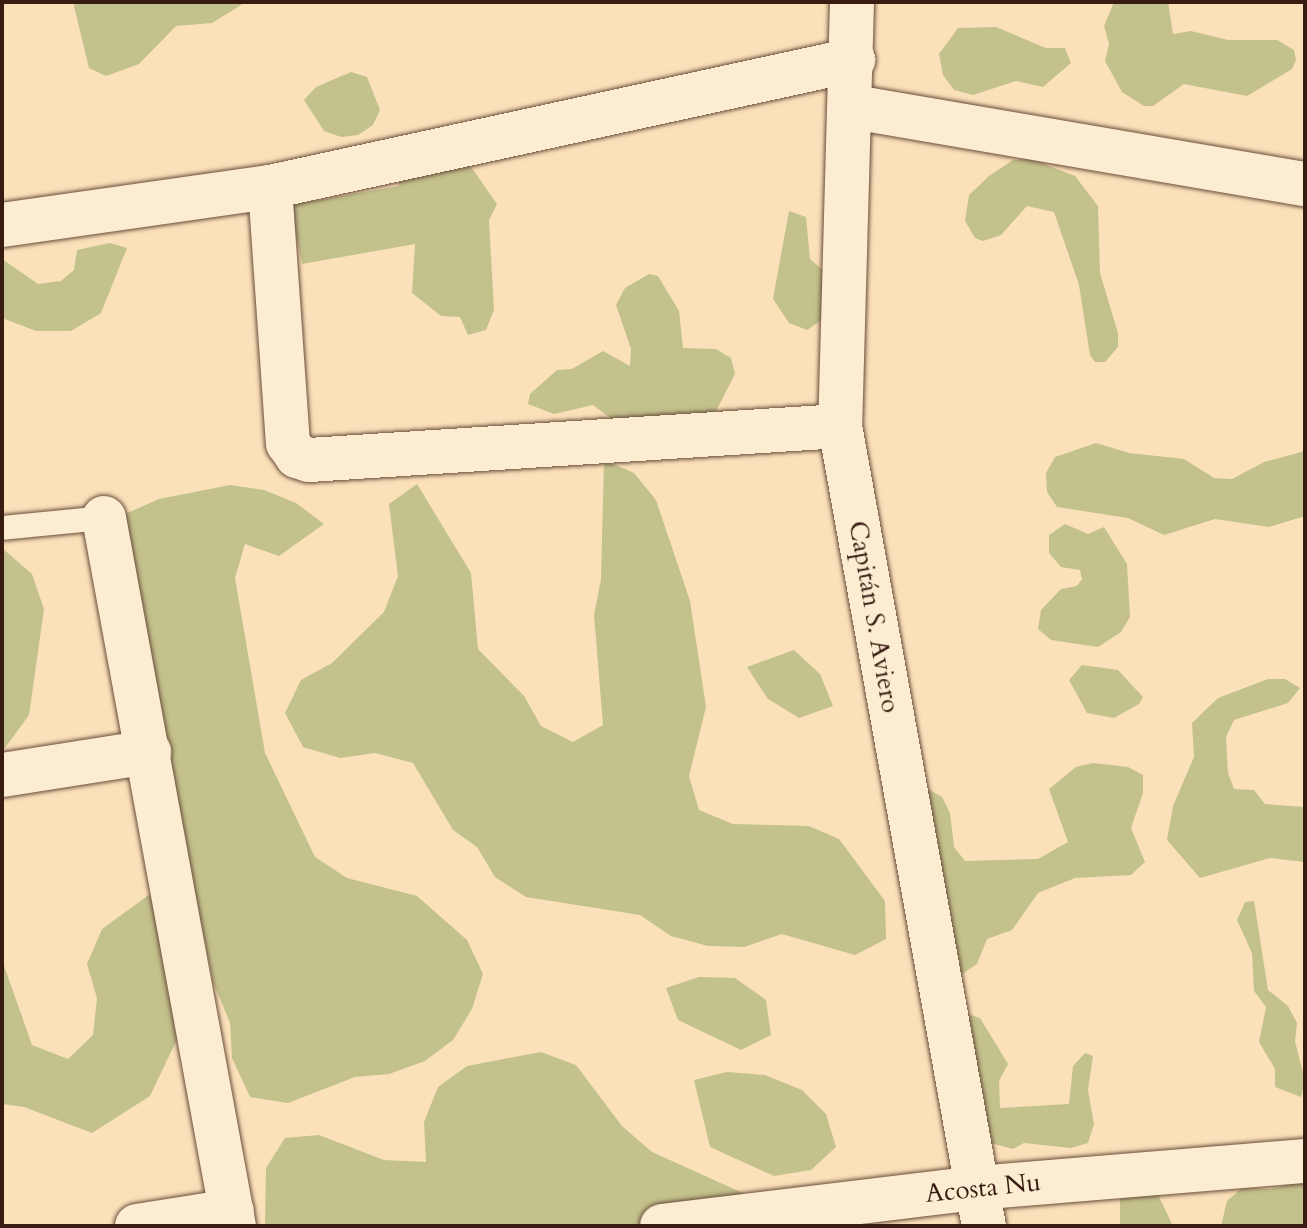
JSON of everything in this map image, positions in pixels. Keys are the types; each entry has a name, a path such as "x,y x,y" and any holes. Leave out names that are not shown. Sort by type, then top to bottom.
{"street":[{"name":"Capitán S. Aviero","path":"852,2 853,107 840,426 980,1207"},
{"path":"2,225 270,187 853,60"},
{"path":"853,107 1305,184"},
{"path":"270,187 288,443 297,456 309,460 840,426"},
{"path":"104,518 233,1219 137,1226"},
{"path":"2,775 149,752"},
{"name":"Acosta Nu","path":"662,1226 980,1207 1305,1161"}],"lane":[{"path":"2,528 104,518"}],"shaded area":[{"path":"73,2 246,2 212,23 176,26 139,64 106,76 89,68"},
{"path":"1114,2 1168,2 1173,34 1191,31 1228,40 1277,40 1294,50 1296,60 1292,69 1247,96 1184,84 1153,106 1144,106 1122,92 1105,61 1109,44 1104,26"},
{"path":"996,27 1046,48 1065,48 1071,63 1043,87 1016,81 973,95 954,90 943,75 939,54 958,28"},
{"path":"351,72 367,77 380,110 373,125 358,135 341,137 324,131 304,100 316,87"},
{"path":"1031,159 1075,176 1098,206 1100,273 1118,333 1118,347 1105,362 1095,362 1090,355 1079,285 1054,212 1027,206 1001,235 983,241 975,238 965,221 969,195 989,176 1013,160"},
{"path":"469,164 497,204 489,220 494,310 486,330 468,335 460,317 441,316 412,293 415,244 302,264 290,205 399,186 397,178"},
{"path":"789,211 806,217 810,259 831,277 822,320 807,330 789,323 773,299"},
{"path":"110,243 127,248 101,313 71,331 36,331 2,318 2,259 38,284 61,281 74,270 77,250"},
{"path":"649,274 658,276 679,311 683,348 716,349 731,358 735,374 713,417 616,422 593,405 554,414 528,404 530,394 557,370 572,369 603,351 630,366 631,349 616,305 625,288"},
{"path":"1096,443 1129,453 1184,459 1214,478 1232,479 1264,462 1305,451 1305,516 1269,527 1215,519 1164,535 1128,518 1057,507 1047,492 1046,473 1055,457"},
{"path":"604,460 634,473 656,500 690,601 706,707 689,776 699,810 733,824 809,826 839,839 885,901 886,939 855,955 782,934 744,947 708,946 671,936 640,915 526,897 495,877 477,847 453,830 413,763 375,753 340,758 303,747 285,713 301,680 332,663 384,612 398,576 389,504 417,484 471,573 478,649 524,696 541,726 573,742 603,725 594,615 601,579"},
{"path":"230,485 264,490 296,503 324,524 279,556 245,544 235,578 265,753 315,857 347,878 417,896 467,940 483,974 472,1009 453,1040 425,1061 389,1074 355,1077 288,1103 250,1097 232,1058 230,1023 213,982 204,937 139,768 125,514 159,499"},
{"path":"1065,524 1088,534 1104,527 1127,564 1130,617 1121,632 1098,647 1051,640 1038,629 1041,610 1061,589 1077,586 1082,579 1080,570 1061,567 1049,553 1049,535"},
{"path":"2,548 32,574 44,609 29,715 2,752"},
{"path":"794,650 820,674 833,706 799,718 768,699 747,667"},
{"path":"1082,665 1118,670 1143,697 1139,704 1114,718 1087,713 1069,680"},
{"path":"1268,679 1285,679 1300,688 1288,703 1234,720 1226,737 1228,773 1234,789 1254,790 1265,804 1305,807 1305,862 1270,858 1200,878 1167,840 1173,806 1194,757 1192,723 1218,698"},
{"path":"1093,763 1128,767 1143,775 1143,793 1131,828 1145,862 1131,875 1075,878 1038,893 1012,930 987,939 977,964 962,974 953,972 926,788 942,797 950,813 954,847 965,861 1038,859 1068,842 1049,789 1076,767"},
{"path":"150,894 180,1033 150,1096 92,1133 24,1107 2,1104 2,960 32,1045 68,1059 93,1035 97,998 87,964 102,929"},
{"path":"1254,901 1268,990 1288,1006 1297,1023 1295,1041 1305,1081 1301,1097 1275,1087 1275,1069 1259,1042 1266,1007 1254,991 1252,953 1237,920 1245,902"},
{"path":"699,977 735,978 766,1000 771,1035 741,1050 678,1020 666,988"},
{"path":"971,1015 980,1018 1008,1064 999,1081 1000,1108 1069,1104 1073,1066 1085,1053 1093,1056 1088,1090 1094,1124 1088,1143 1071,1148 1024,1143 1013,1149 987,1142 964,1018"},
{"path":"541,1052 576,1065 622,1126 652,1152 754,1198 779,1226 265,1226 266,1168 285,1138 319,1135 384,1160 426,1162 424,1122 438,1087 467,1066"},
{"path":"727,1072 765,1075 802,1090 826,1114 836,1147 811,1170 774,1176 710,1147 694,1080"},
{"path":"1305,1181 1305,1226 1221,1226 1227,1201 1242,1188 1270,1189"},
{"path":"1164,1190 1159,1197 1173,1226 1120,1226 1120,1198"}]}
